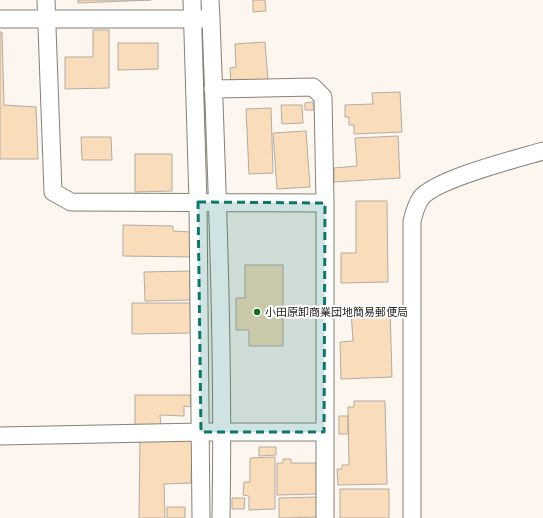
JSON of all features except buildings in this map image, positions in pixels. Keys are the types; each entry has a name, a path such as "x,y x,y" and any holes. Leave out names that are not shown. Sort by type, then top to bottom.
{"street":[{"path":"46,0 48,20 53,192 71,202 325,203"},
{"path":"192,0 198,202 201,432 200,518"},
{"path":"210,0 217,202 222,433 221,518"},
{"path":"0,19 211,19"},
{"path":"213,89 313,87 323,97 325,203 325,518"},
{"path":"412,518 412,221 416,208 420,199 427,192 454,178 543,151"},
{"path":"0,436 201,432 324,432"}],"highlighted area":[{"path":"198,202 325,203 324,432 201,432"}],"place":[{"name":"小田原卸商業団地簡易郵便局","path":"257,312"}]}
